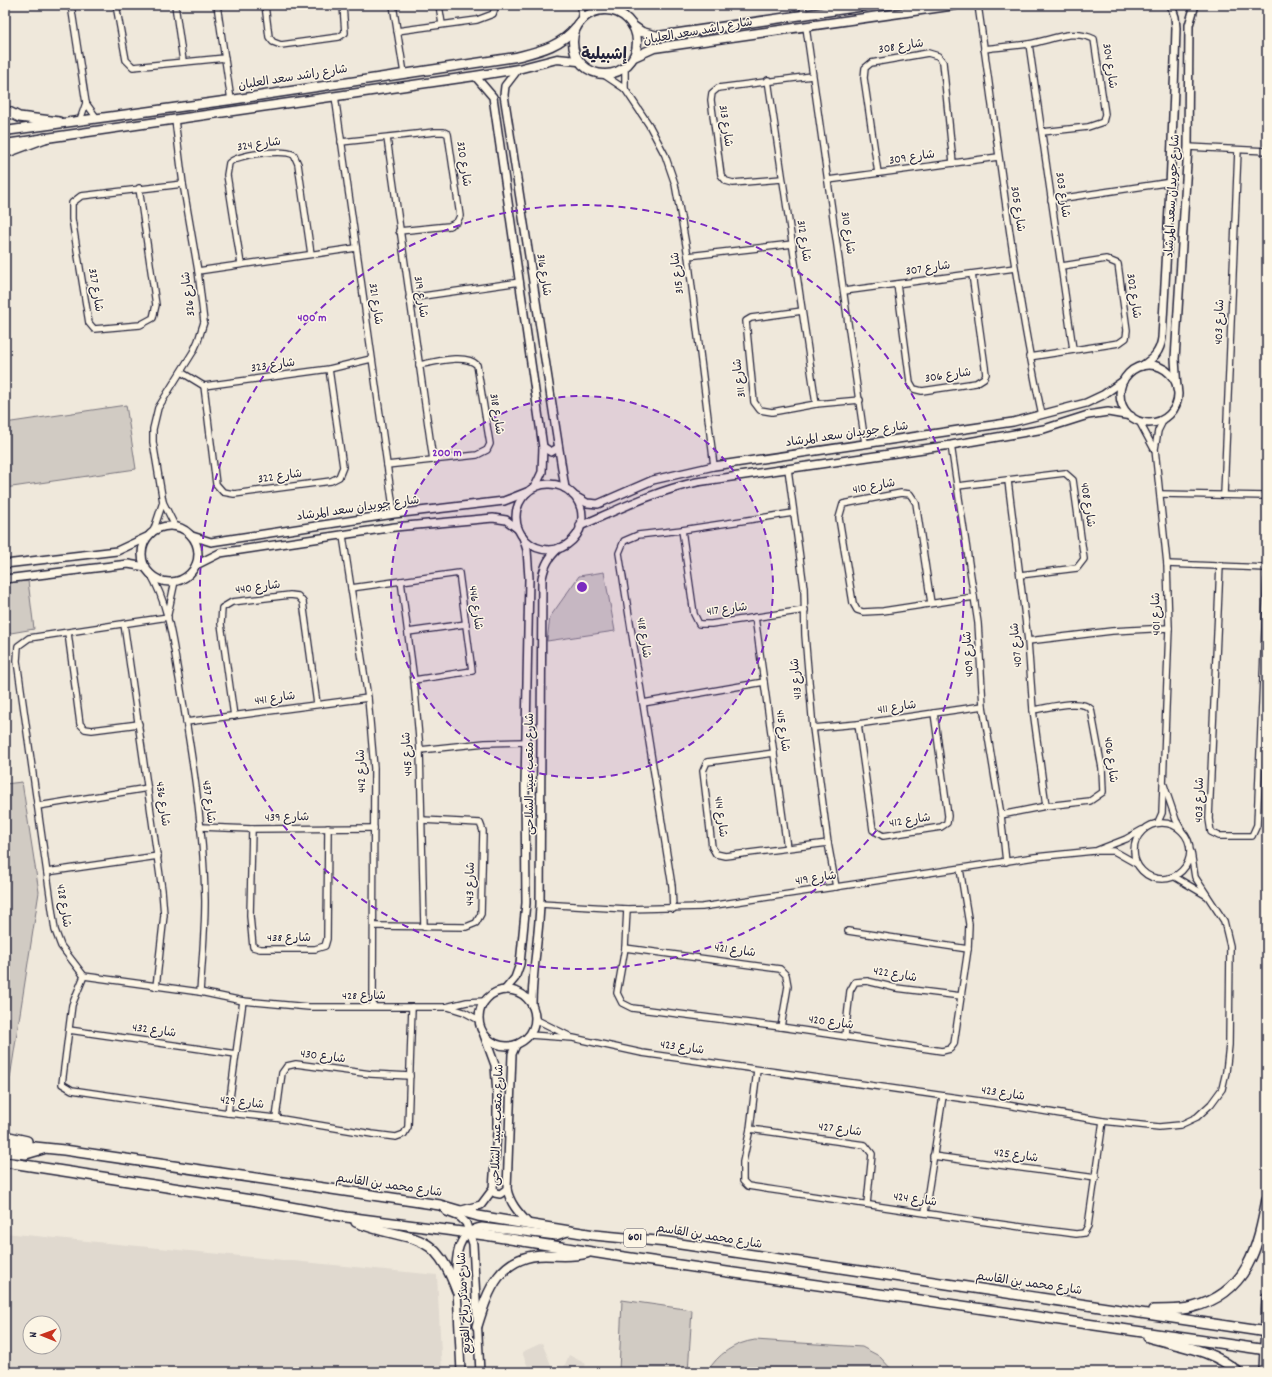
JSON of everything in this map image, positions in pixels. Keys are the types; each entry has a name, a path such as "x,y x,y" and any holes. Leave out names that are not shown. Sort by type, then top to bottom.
{"main road":[{"name":"شارع راشد سعد العلبان","path":"632,25 642,32 658,36 872,5"},
{"name":"شارع راشد سعد العلبان","path":"634,57 654,48 846,22 956,5"},
{"path":"844,9 844,17 846,22"},
{"path":"597,10 606,10 616,12 625,17 632,25 636,35 637,46 634,57 625,68 619,72 604,75 590,71 578,61 572,44 576,27 582,19 597,10"},
{"name":"شارع راشد سعد العلبان","path":"5,131 96,117 232,100 404,73 480,64 523,56 544,50 568,37 576,27"},
{"name":"شارع راشد سعد العلبان","path":"5,144 475,76 518,69 557,59 578,61"},
{"path":"5,110 19,117 60,122"},
{"path":"5,153 45,138"},
{"path":"5,1136 64,1150"},
{"name":"شارع محمد بن القاسم","path":"5,1144 64,1150 440,1205 462,1210 473,1215 606,1237 667,1242 1266,1332"},
{"path":"5,1152 26,1154 44,1148"},
{"name":"601","path":"5,1162 346,1217 1266,1350"},
{"path":"5,1168 36,1166"},
{"path":"1139,1312 1193,1308 1214,1300 1227,1290 1248,1267 1260,1239 1267,1199"},
{"path":"346,1217 366,1226 410,1237 434,1249 446,1264 457,1291"},
{"path":"477,1326 489,1289 495,1280 512,1264 533,1256 574,1256 592,1252"},
{"path":"1264,1372 1267,1297"},
{"path":"1120,1328 1205,1352 1224,1361 1238,1372"}],"street":[{"path":"71,5 86,103 96,117"},
{"path":"116,5 126,60 130,65 139,68 183,61 225,58"},
{"path":"175,5 183,61"},
{"path":"217,5 232,100"},
{"path":"265,5 269,37 273,42 281,45 339,37 345,33 343,5"},
{"path":"392,5 404,73"},
{"path":"439,5 442,24"},
{"path":"397,31 477,20 493,14 496,5"},
{"path":"581,5 582,19"},
{"path":"589,5 606,10"},
{"path":"803,5 804,15"},
{"name":"شارع 305","path":"978,5 998,157 1015,268 1029,356 1042,415"},
{"name":"شارع جويدان سعد المرشاد","path":"1142,366 1154,358 1161,347 1162,338 1172,182 1176,28 1175,17 1171,5"},
{"name":"شارع جويدان سعد المرشاد","path":"1178,389 1175,359 1188,147 1189,25 1195,5"},
{"name":"شارع 310","path":"806,27 860,400 865,444"},
{"name":"شارع 304","path":"984,49 1029,44 1072,34 1085,35 1094,39 1105,114 1103,122 1088,127 1042,132"},
{"name":"شارع 303","path":"1029,44 1073,349"},
{"name":"شارع 308","path":"878,173 864,78 865,68 871,63 928,53 938,56 943,62 953,163"},
{"path":"625,68 625,89"},
{"path":"475,76 493,97 496,93 500,92 504,94 505,86 518,69"},
{"name":"شارع 315","path":"604,75 625,89 649,125 665,155 675,184 688,256 714,466"},
{"name":"شارع 313","path":"782,179 733,183 726,181 721,175 711,100 712,93 718,88 768,80 812,76"},
{"name":"شارع 312","path":"768,80 816,404"},
{"name":"شارع 316","path":"504,94 565,488"},
{"name":"شارع 321","path":"335,96 394,514"},
{"name":"شارع 316","path":"493,97 543,447 542,472 535,487"},
{"path":"80,120 86,103"},
{"name":"شارع 326","path":"175,120 183,184 198,271 204,322 198,341 181,372 158,408 153,429 152,442 163,502 175,526"},
{"name":"شارع 320","path":"341,142 435,132 444,132 448,134 460,216 457,222 448,226 399,231"},
{"name":"شارع 319","path":"387,138 399,231 433,460"},
{"path":"1188,147 1267,151"},
{"name":"شارع 403","path":"1224,495 1238,150"},
{"name":"شارع 324","path":"241,264 227,175 229,163 237,158 284,152 294,154 298,164 311,254"},
{"name":"شارع 309","path":"828,180 998,157"},
{"path":"1051,200 1172,182"},
{"name":"شارع 327","path":"140,188 156,305 153,318 140,325 94,329 89,323 72,219 72,203 81,196 140,188 183,184"},
{"path":"688,256 793,244"},
{"path":"198,271 356,248"},
{"name":"شارع 302","path":"1029,356 1119,343 1126,338 1127,330 1118,264 1106,260 1062,266"},
{"name":"شارع 307","path":"844,291 1015,268"},
{"name":"شارع 306","path":"897,284 910,382 914,389 922,391 976,383 984,378 986,374 972,274"},
{"path":"409,298 520,282"},
{"name":"شارع 311","path":"802,311 751,318 746,321 754,402 760,410 772,412 816,404 860,400"},
{"name":"شارع 318","path":"387,466 477,455 487,450 490,444 477,365 472,360 464,358 419,365"},
{"name":"شارع 323","path":"204,386 329,369 371,359"},
{"path":"1150,365 1165,369 1175,381 1178,389 1175,406 1164,419 1156,422 1139,421 1131,416 1125,409 1121,400 1120,390 1123,381 1128,374 1142,366 1150,365"},
{"name":"شارع 322","path":"204,386 216,484 223,492 234,494 308,484 330,481 339,477 343,467 329,369"},
{"path":"181,372 204,386"},
{"name":"شارع جويدان سعد المرشاد","path":"573,495 587,502 598,504 653,480 714,466 1013,422 1086,403 1103,395 1123,381"},
{"name":"شارع جويدان سعد المرشاد","path":"580,526 639,499 670,488 697,482 951,445 1037,430 1088,415 1108,412 1131,416"},
{"name":"شارع 401","path":"1158,822 1162,812 1162,778 1169,628 1167,564 1155,449 1158,432 1164,419"},
{"name":"شارع 401","path":"1139,421 1155,449"},
{"name":"شارع 409","path":"951,445 978,623 983,706 1001,815 1006,862"},
{"path":"543,447 551,452 558,448"},
{"name":"شارع 413","path":"788,469 804,588 806,642 813,728 828,843 836,887"},
{"name":"شارع 408","path":"958,486 1065,473 1073,480 1084,559 1077,568 1020,575"},
{"name":"شارع 407","path":"1008,481 1028,642 1033,710 1046,806"},
{"path":"545,484 555,484 565,488 573,495 581,510 580,526 576,536 559,548 549,550 530,544 518,529 516,519 520,500 527,492 535,487 545,484"},
{"name":"شارع جويدان سعد المرشاد","path":"192,536 211,542 394,514 504,501 527,492"},
{"name":"شارع 410","path":"931,603 916,503 910,494 901,493 843,504 839,518 853,603 857,610 863,612 883,611 974,597"},
{"path":"1160,494 1267,496"},
{"name":"شارع 326","path":"153,532 163,502"},
{"name":"شارع 418","path":"674,909 672,886 619,553 624,541 638,535 682,530 793,512"},
{"name":"شارع جويدان سعد المرشاد","path":"196,565 220,553 343,536 395,527 482,518 506,520 518,529"},
{"path":"5,564 117,551 147,537 153,532 167,526 175,526 184,529 192,536 198,550 196,565 187,576 175,581 162,580 150,573 146,567 142,552 147,537"},
{"name":"شارع 417","path":"682,530 695,620 699,624 805,610"},
{"name":"شارع 442","path":"343,536 368,698 374,768 373,1006"},
{"name":"شارع متعب عبيد الشلاحى","path":"505,990 515,978 520,964 525,932 529,578 527,550 523,537"},
{"name":"شارع متعب عبيد الشلاحى","path":"532,1005 533,982 539,936 540,904 542,578 544,566 550,556 559,548"},
{"path":"22,562 18,570 24,577"},
{"path":"5,579 128,564 146,567"},
{"path":"1167,564 1267,568"},
{"name":"شارع 403","path":"1220,565 1209,819 1211,832 1219,836 1252,836 1258,825 1267,580"},
{"name":"شارع 437","path":"150,573 160,590 168,617 186,722 200,827 205,902 200,992"},
{"name":"شارع 446","path":"351,588 459,573 472,672 414,680"},
{"name":"شارع 437","path":"168,617 175,581"},
{"name":"شارع 445","path":"401,581 414,680 420,750 424,927"},
{"name":"شارع 440","path":"234,716 221,624 222,608 232,602 290,595 298,596 303,602 317,704"},
{"name":"شارع 428","path":"168,617 29,638 18,646 17,661 55,930 61,946 84,976 200,992 243,1001 309,1007 446,1006 467,1002 485,1001"},
{"name":"شارع 415","path":"755,617 788,848"},
{"name":"شارع 436","path":"124,624 158,856 164,915 156,987"},
{"path":"408,632 466,624"},
{"path":"1028,642 1112,631 1169,628"},
{"path":"68,633 80,724 85,729 92,730 139,724"},
{"path":"643,702 764,682"},
{"name":"شارع 441","path":"186,722 368,698"},
{"name":"شارع 406","path":"1001,815 1046,806 1090,801 1098,798 1103,792 1102,768 1091,709 1087,705 1078,704 1033,710"},
{"name":"شارع 411","path":"813,728 858,724 983,706"},
{"name":"شارع 412","path":"858,724 873,830 883,836 941,827 947,823 948,816 934,714"},
{"path":"420,750 485,743 526,742"},
{"name":"شارع 414","path":"774,753 707,762 703,771 712,847 716,854 725,856 828,843"},
{"name":"شارع 401","path":"1162,778 1173,814 1183,831"},
{"path":"38,806 148,788"},
{"name":"شارع 443","path":"374,926 466,927 476,923 481,914 483,831 480,824 474,822 422,820"},
{"path":"1158,822 1171,824 1183,831 1189,840 1191,852 1186,866 1175,877 1164,879 1153,878 1143,872 1137,864 1134,853 1135,840 1143,830 1158,822"},
{"name":"شارع 439","path":"200,827 252,829 374,828"},
{"name":"شارع 438","path":"252,829 250,916 253,947 260,949 315,949 324,946 327,939 328,828"},
{"name":"شارع 419","path":"1094,851 1126,839 1143,830"},
{"name":"شارع 419","path":"540,904 627,909 674,909 702,907 1006,862 1094,851 1114,851 1137,864"},
{"name":"شارع 423","path":"529,1035 573,1038 642,1053 943,1096 1103,1121 1159,1127 1180,1125 1197,1117 1211,1104 1222,1089 1226,1072 1229,1045 1230,946 1224,921 1195,877 1191,852"},
{"path":"47,872 158,856"},
{"name":"شارع 420","path":"627,909 625,948 617,992 622,1003 632,1008 781,1027 942,1051 950,1049 954,1044 968,949 969,924 960,869"},
{"name":"شارع 423","path":"1175,877 1210,899"},
{"path":"848,931 968,949"},
{"name":"شارع 421","path":"625,948 780,969 786,975 788,986 781,1027"},
{"name":"شارع 429","path":"84,976 72,1006 62,1084 72,1090 228,1113 276,1118 396,1137 404,1134 408,1127 412,1007"},
{"name":"شارع 422","path":"845,1036 850,991 855,982 867,981 896,988 961,996"},
{"path":"505,990 521,993 532,1005 535,1019 534,1028 529,1035 516,1045 498,1045 484,1035 479,1020 485,1001 490,995 505,990"},
{"path":"228,1113 243,1001"},
{"name":"شارع 428","path":"446,1006 464,1012 479,1020"},
{"name":"شارع 423","path":"535,1019 573,1038"},
{"name":"شارع 432","path":"69,1030 236,1054"},
{"name":"شارع متعب عبيد الشلاحى","path":"462,1210 481,1205 493,1189 497,1138 497,1095 495,1065 484,1035"},
{"name":"شارع متعب عبيد الشلاحى","path":"516,1045 512,1054 507,1189 509,1199 513,1206 529,1224"},
{"name":"شارع 430","path":"276,1118 282,1073 287,1066 296,1064 371,1074 410,1076"},
{"name":"شارع 424","path":"757,1070 750,1129 743,1162 744,1184 748,1186 990,1223 1076,1234 1084,1233 1088,1226 1103,1121"},
{"path":"925,1212 943,1096"},
{"name":"شارع 427","path":"750,1129 865,1145 872,1154 867,1204"},
{"name":"شارع 425","path":"934,1156 1096,1178"},
{"path":"493,1189 495,1193 500,1194 507,1189"},
{"name":"شارع مذكر رباح القوبع","path":"440,1205 447,1212 463,1220 469,1234 474,1257 480,1372"},
{"path":"469,1234 482,1227 556,1236 571,1230"},
{"name":"شارع مذكر رباح القوبع","path":"461,1372 456,1262 458,1250 462,1241 469,1234"}],"shaded area":[{"path":"126,405 136,469 5,488 5,423"},
{"path":"604,572 615,631 547,641 550,617 579,576"},
{"path":"28,581 34,629 5,634 5,583"},
{"path":"22,782 39,892 10,1078 5,1077 5,784"},
{"path":"5,1233 437,1275 442,1372 5,1372"},
{"path":"622,1300 692,1310 688,1372 619,1372"},
{"path":"755,1340 862,1347 879,1356 894,1372 707,1372 716,1360 727,1350 747,1341"},
{"path":"542,1343 554,1372 530,1372 522,1352"},
{"path":"569,1355 586,1364 582,1372 562,1372"}],"district":[{"name":"إشبيلية","path":"604,55"}]}
